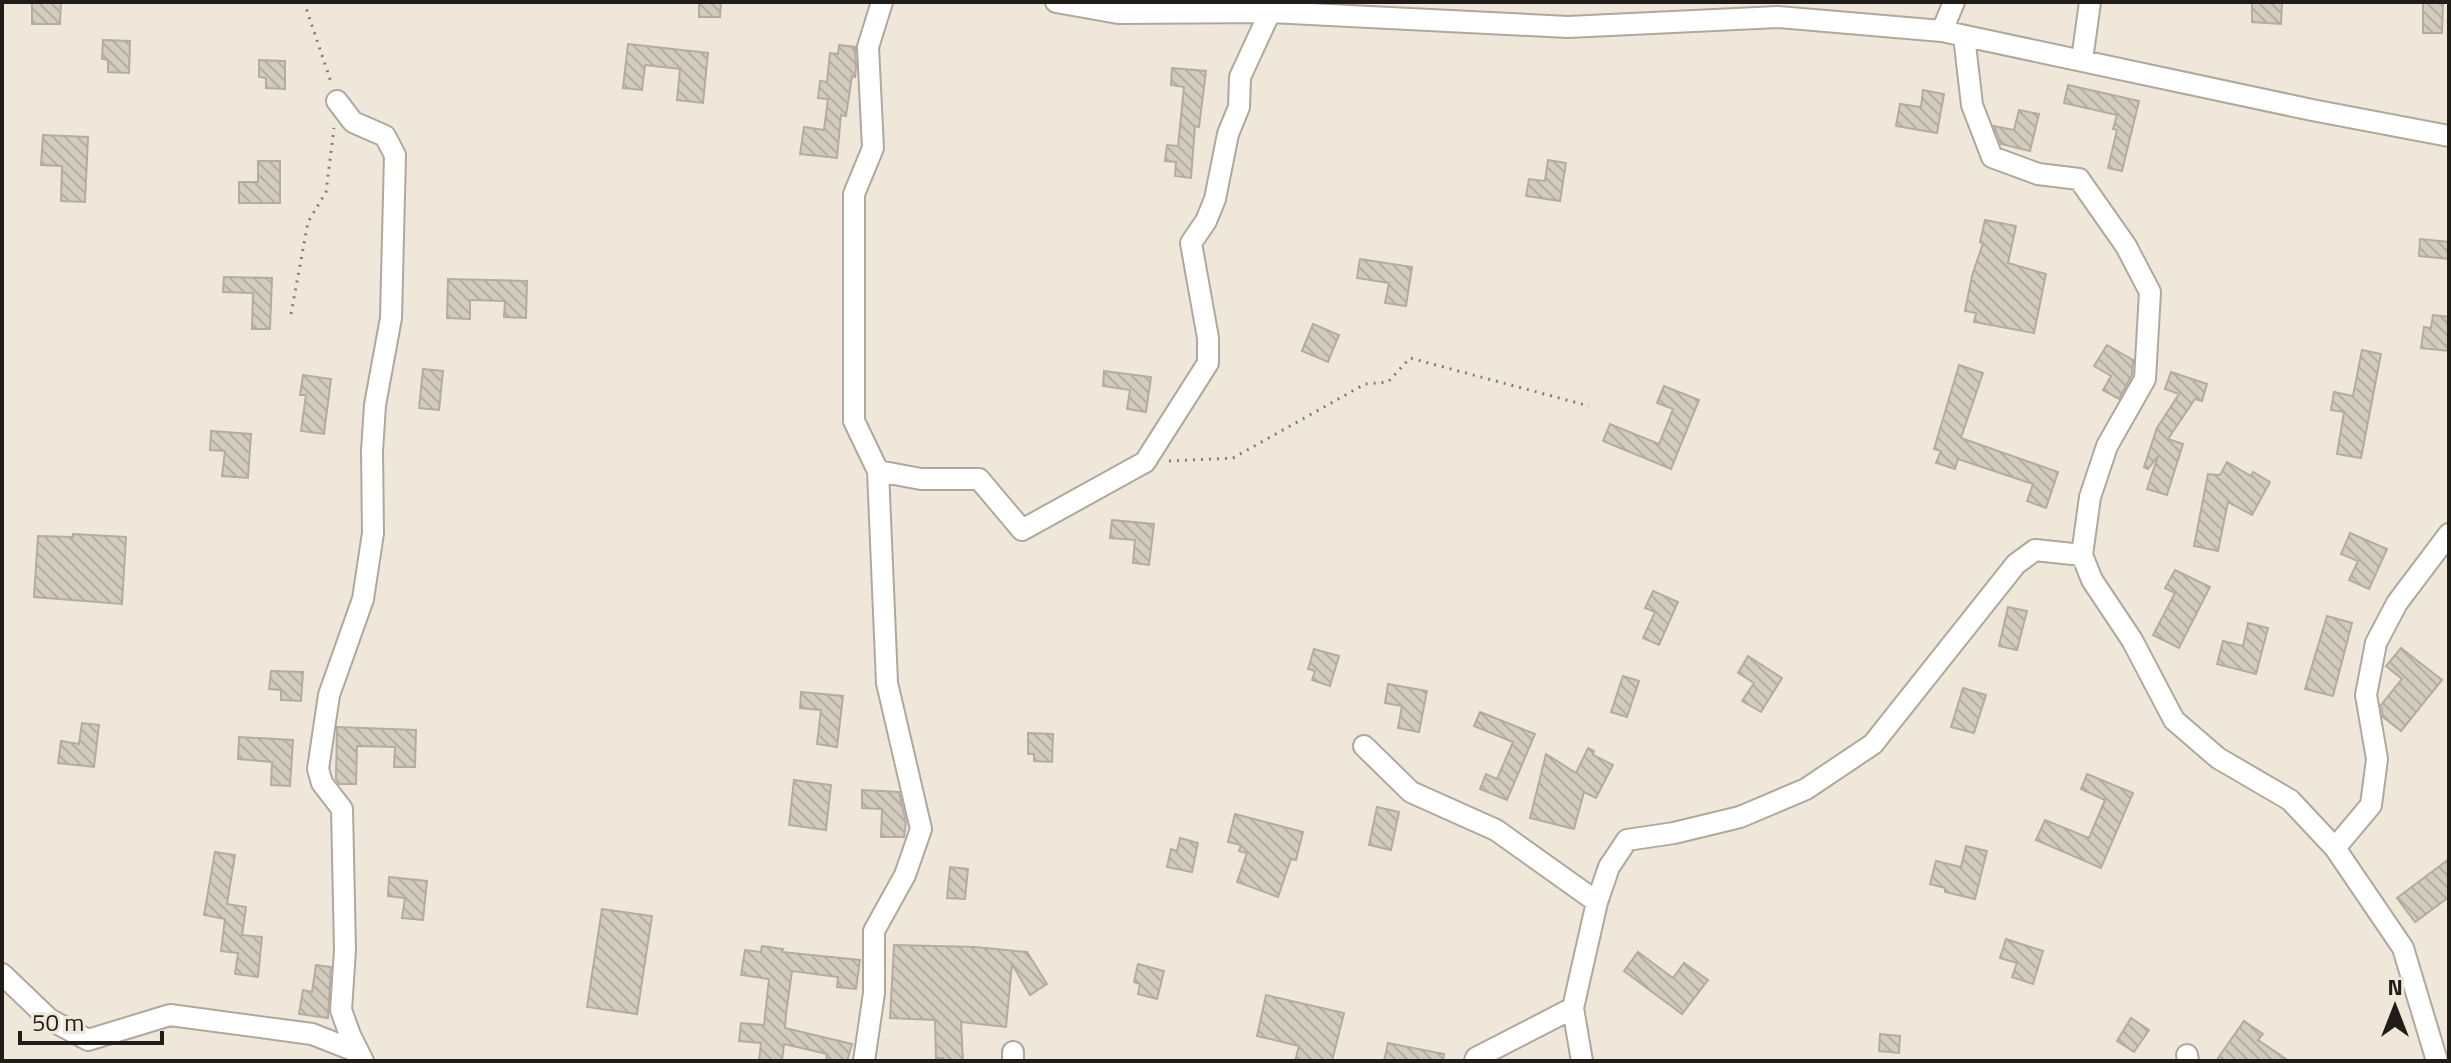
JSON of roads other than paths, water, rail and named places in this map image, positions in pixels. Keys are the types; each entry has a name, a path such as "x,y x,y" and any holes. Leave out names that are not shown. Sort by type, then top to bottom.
{"street":[{"path":"864,1061 874,993 874,931 905,875 921,829 887,683 878,471 854,421 854,194 873,148 868,47 882,2"},
{"path":"1056,2 1118,13 1270,12 1568,27 1778,17 1942,31 2449,136"},
{"path":"1942,31 1954,2"},
{"path":"2082,60 2090,2"},
{"path":"878,471 921,479 979,479 1022,530 1145,462 1208,363 1208,338 1191,243 1206,221 1215,199 1228,134 1239,107 1240,77 1270,12"},
{"path":"1964,36 1972,105 1992,157 2038,174 2079,179 2126,246 2150,292 2145,379 2107,446 2090,497 2082,555 2092,580 2132,640 2174,720 2218,758 2290,800 2335,848 2403,948 2437,1061"},
{"path":"337,101 353,122 385,136 395,155 391,318 375,405 372,451 373,533 363,599 329,695 318,769 322,783 342,809 345,950 341,1010 361,1056"},
{"path":"2335,848 2371,805 2377,759 2366,695 2376,643 2397,603 2449,534"},
{"path":"1582,1061 1573,1008 1597,902 1609,867 1627,840 1740,817 1806,789 1873,744 2016,564 2035,550 2082,555"},
{"path":"1364,746 1411,792 1496,830 1597,902"},
{"path":"2,974 49,1019 88,1040 170,1015 312,1034 361,1056"},
{"path":"1475,1061 1573,1008"}]}
